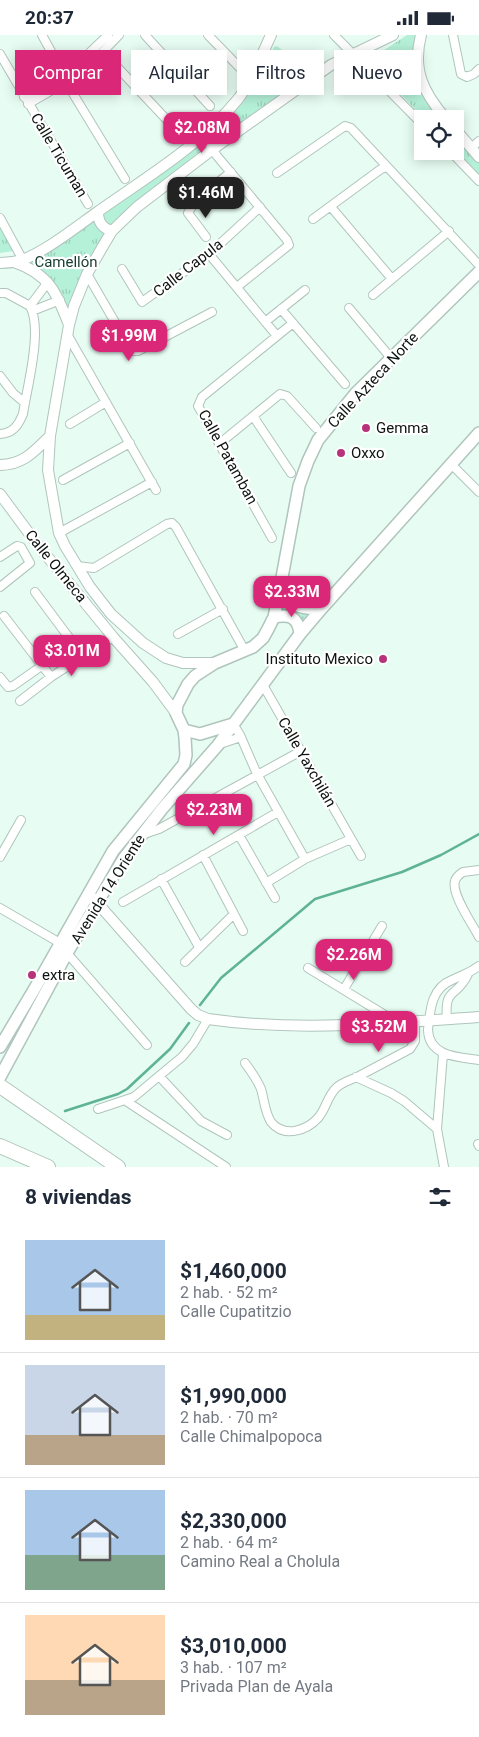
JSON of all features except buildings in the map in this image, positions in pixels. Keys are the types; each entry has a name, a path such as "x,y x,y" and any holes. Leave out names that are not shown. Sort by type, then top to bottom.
{"highway":[{"path":"0,1087 118,1167"},
{"path":"0,1146 48,1167"}],"main road":[{"name":"Calle Azteca Norte","path":"176,713 177,705 191,679 215,663 246,651 263,638 274,617 299,486 318,440 356,393 479,272"},
{"path":"158,805 218,745 300,634 479,433"},
{"path":"280,588 292,603 299,607 307,610 322,608"},
{"path":"274,617 284,615 293,618 299,625 300,634"},
{"path":"158,805 186,759 184,730 176,713"},
{"path":"184,730 200,734 233,724"},
{"name":"Avenida 14 Oriente","path":"0,1045 68,953 124,858 141,836 158,805"},
{"name":"Avenida 14 Oriente","path":"0,1077 60,943 113,851 158,805"}],"street":[{"path":"92,50 108,35"},
{"path":"105,50 120,35"},
{"path":"145,35 210,106"},
{"path":"208,35 237,65"},
{"path":"0,263 21,262 59,239 203,135 239,97 253,74 272,35"},
{"path":"334,35 348,50"},
{"path":"361,50 393,35"},
{"path":"421,35 417,54 418,72 426,92 439,110"},
{"path":"453,35 461,73 466,77 474,74 479,69"},
{"path":"43,36 50,50"},
{"name":"Calle Ticuman","path":"0,54 88,204"},
{"path":"215,663 182,663 166,658 143,643 111,614 77,566 59,533 48,470 50,436 68,329 74,305 87,274 112,231 137,207 213,149 334,63"},
{"path":"121,70 183,137"},
{"path":"26,100 35,95"},
{"path":"75,95 125,179"},
{"path":"393,95 414,116"},
{"path":"277,173 345,126 351,128 479,265"},
{"path":"203,135 287,240 289,245 237,287"},
{"path":"464,140 479,157"},
{"path":"471,148 479,141"},
{"path":"459,160 479,181"},
{"path":"313,219 381,169 387,167"},
{"path":"206,237 188,213 196,200 232,172"},
{"path":"184,185 196,200"},
{"path":"128,191 137,207"},
{"name":"Calle Capula","path":"122,269 142,302 209,254 260,207"},
{"path":"330,207 392,279"},
{"path":"98,211 98,217 103,227 112,231"},
{"path":"0,218 21,262 48,282 60,300 68,329 156,490"},
{"path":"373,295 448,231"},
{"path":"209,254 277,336 293,323"},
{"path":"87,274 133,351 138,351 212,312"},
{"path":"0,434 10,433 19,423 25,403 34,350 35,330 31,308 48,282"},
{"path":"265,322 305,290"},
{"path":"0,293 6,293 31,308 60,300"},
{"path":"349,308 391,358"},
{"path":"281,309 345,384"},
{"name":"Calle Patamban","path":"272,538 198,406 202,397 277,336"},
{"path":"0,376 13,393 25,403"},
{"path":"219,444 280,394 284,394 316,428"},
{"path":"70,424 106,401"},
{"path":"252,417 291,473"},
{"path":"0,465 22,461 50,436"},
{"path":"63,480 130,443"},
{"path":"451,464 479,492"},
{"path":"59,533 152,482"},
{"name":"Calle Olmeca","path":"0,494 37,544 176,713"},
{"path":"77,566 94,568 167,524 172,523 246,651"},
{"path":"25,553 37,544"},
{"path":"0,557 17,545 30,559 29,565 0,587"},
{"path":"0,677 8,687 12,686 67,648 70,643 70,639 35,592"},
{"path":"178,634 223,609"},
{"path":"4,616 51,677"},
{"path":"20,701 51,677 113,637"},
{"name":"Calle Yaxchilán","path":"263,685 361,856"},
{"path":"233,724 278,812 305,859"},
{"path":"218,745 241,737"},
{"path":"141,836 159,829 301,751"},
{"path":"123,902 278,812"},
{"path":"0,857 21,820"},
{"path":"239,835 275,898"},
{"path":"0,837 8,842"},
{"path":"266,883 305,859 352,839"},
{"path":"203,855 243,931"},
{"path":"479,870 463,872 455,881 455,888 479,937"},
{"path":"161,879 199,947"},
{"path":"89,893 191,1009 198,1015 208,1019 272,1025 341,1026 479,1017"},
{"path":"0,908 60,943"},
{"path":"184,962 234,914"},
{"path":"344,989 382,926"},
{"path":"68,953 147,1045"},
{"path":"479,966 468,974 448,981 438,991 432,1001 428,1035 433,1045 443,1054 479,1060"},
{"path":"308,967 398,1023"},
{"path":"447,1019 446,1004 448,997 464,983 468,974"},
{"path":"98,1109 134,1097 182,1057 208,1019"},
{"path":"245,1063 260,1088 271,1121 285,1131 293,1132 306,1127 319,1117 326,1100 336,1088 346,1081 410,1049 415,1041 415,1022"},
{"path":"443,1054 437,1129 444,1167"},
{"path":"159,1076 201,1121 227,1135"},
{"path":"356,1077 404,1101 437,1129"},
{"path":"126,1101 226,1167"}],"green space":[{"path":"407,35 417,35 414,50 384,50"},
{"path":"277,46 282,50 273,50"},
{"path":"421,93 432,110 416,110 402,95 421,95"},
{"path":"247,95 281,95 212,142 208,138 239,106"},
{"name":"Camellón","path":"203,139 209,144 166,178 112,228 102,221 103,214"},
{"path":"464,145 479,160 479,174 464,159"},
{"name":"Camellón","path":"95,219 106,232 68,312 61,294 54,283 28,262"},
{"path":"0,227 13,251 0,253"},
{"path":"281,599 311,613 304,624 278,611"}],"waterway":[{"path":"200,1005 221,978 315,899 402,872 441,855 479,834"},
{"path":"65,1111 118,1094 127,1089 170,1049 189,1023"}],"place":[{"name":"Gemma","path":"366,428"},
{"name":"Oxxo","path":"341,453"},
{"name":"Instituto Mexico","path":"383,659"},
{"name":"extra","path":"32,975"}]}
